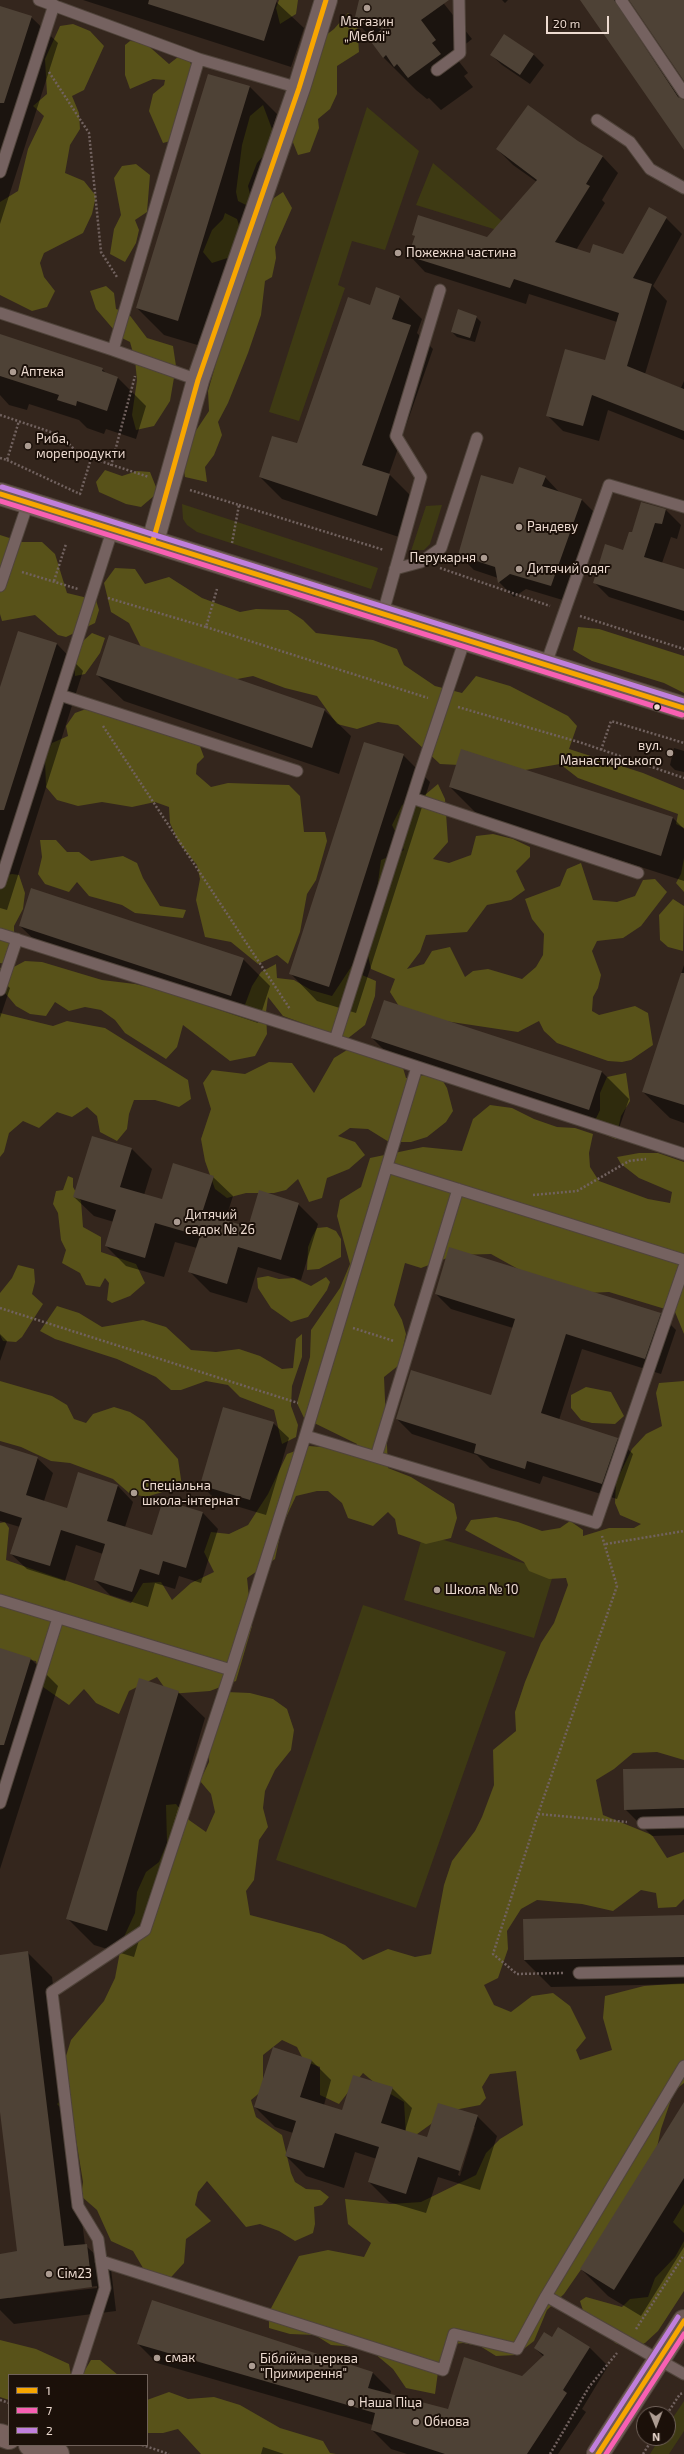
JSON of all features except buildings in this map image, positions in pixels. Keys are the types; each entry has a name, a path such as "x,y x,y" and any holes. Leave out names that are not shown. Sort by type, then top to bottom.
{"main road":[{"path":"0,494 113,528 684,708"},
{"path":"598,2454 684,2321"},
{"path":"35,2446 55,2450"}],"street":[{"path":"153,541 198,380 298,88 326,0"}],"lane":[{"path":"39,0 199,59 298,88"},
{"path":"436,70 460,53 459,0"},
{"path":"621,0 684,93"},
{"path":"0,172 54,5"},
{"path":"113,350 199,59"},
{"path":"597,120 630,142 650,169 684,188"},
{"path":"383,613 421,478 396,436 440,290"},
{"path":"0,313 113,350 135,360 198,380"},
{"path":"395,569 420,562 441,548 477,438"},
{"path":"546,664 609,485 684,507"},
{"path":"0,586 28,503"},
{"path":"0,883 113,528"},
{"path":"335,1040 412,798 465,639"},
{"path":"60,695 297,771"},
{"path":"412,798 638,873"},
{"path":"0,934 305,1030 684,1154"},
{"path":"0,990 17,939"},
{"path":"77,2374 105,2288 98,2239 78,2206 52,1992 145,1930 231,1670 306,1436 417,1067"},
{"path":"387,1167 684,1260"},
{"path":"376,1457 458,1189"},
{"path":"306,1436 596,1524 684,1267"},
{"path":"0,1600 231,1670"},
{"path":"0,1803 58,1618"},
{"path":"643,1823 684,1822"},
{"path":"579,1973 684,1971"},
{"path":"101,2261 443,2370 454,2334 516,2349 546,2296 684,2066"},
{"path":"546,2296 684,2374"}],"path":[{"path":"38,54 89,133 101,252 129,296"},
{"path":"111,466 135,380 135,360"},
{"path":"0,415 60,435 79,454 111,466 149,477"},
{"path":"7,460 18,421"},
{"path":"0,458 80,494 91,458"},
{"path":"187,489 239,505 232,543"},
{"path":"54,581 66,544"},
{"path":"6,567 206,627 217,589"},
{"path":"590,620 684,649"},
{"path":"88,704 305,1030"},
{"path":"601,750 611,721 684,743"},
{"path":"525,1195 577,1191 629,1161 653,1159"},
{"path":"0,1308 314,1408"},
{"path":"339,1324 410,1346"},
{"path":"579,1973 517,1974 493,1954 538,1814 617,1586 606,1544 596,1524"},
{"path":"606,1544 684,1531"},
{"path":"538,1814 643,1823"},
{"path":"672,2406 680,2394 684,2393"},
{"path":"145,2446 169,2454"}],"shaded area":[{"path":"279,0 298,0 296,14 280,24 276,8"},
{"path":"348,13 357,23 359,52 337,66 337,94 330,109 318,119 319,128 310,152 298,155 290,135 317,42 334,29"},
{"path":"73,24 90,31 104,46 84,90 72,96 79,113 80,129 70,145 65,173 84,181 96,196 92,214 83,233 44,253 40,263 44,277 55,291 47,307 32,311 0,295 0,202 18,191 28,149 44,116 33,106 47,94 45,59 60,26"},
{"path":"130,41 144,42 169,64 178,57 187,56 191,64 195,86 178,139 163,143 149,111 153,94 164,85 165,80 153,79 130,89 125,75 125,45"},
{"path":"263,105 275,137 268,151 257,163 248,186 251,198 246,205 238,201 236,192 242,145 250,116"},
{"path":"367,107 419,151 385,250 352,241 338,285 345,288 299,421 269,412"},
{"path":"433,163 503,222 497,230 416,205"},
{"path":"136,164 150,175 147,212 135,220 139,230 136,243 125,262 110,254 114,229 121,215 114,178 122,166"},
{"path":"283,192 292,208 275,247 276,258 272,277 265,281 261,315 248,353 228,403 218,422 222,435 214,455 205,467 207,482 185,477 184,471 191,438 209,411 208,391 227,325 246,275 249,258 266,212 274,198"},
{"path":"225,213 237,219 241,231 240,254 212,263 203,252 212,230 223,219"},
{"path":"106,286 114,293 116,309 128,313 147,338 173,346 176,366 170,401 154,426 136,430 132,415 137,380 135,360 130,342 120,337 96,309 90,291"},
{"path":"105,470 122,476 137,471 150,472 156,487 155,495 141,507 126,504 99,492 96,482"},
{"path":"182,504 378,568 371,589 197,532 187,525 183,519"},
{"path":"442,505 430,544 424,550 411,551 426,506"},
{"path":"0,535 22,542 42,542 55,554 67,593 96,600 99,610 95,623 66,637 58,635 35,615 2,621 0,614"},
{"path":"115,568 135,569 145,584 169,577 202,598 240,612 256,609 288,610 303,620 316,633 373,640 397,649 404,665 435,686 462,693 476,676 510,686 568,716 577,726 569,749 643,773 684,790 684,828 676,824 678,814 578,778 560,764 514,772 478,766 440,764 398,725 378,722 357,729 337,724 317,696 285,688 253,676 227,681 146,657 129,623 111,612 104,583"},
{"path":"578,627 599,629 684,656 684,693 664,683 592,661 573,650"},
{"path":"92,633 105,638 100,653 85,674 75,676 74,659 83,641"},
{"path":"97,705 195,733 204,757 197,764 196,774 211,787 228,783 289,785 300,796 304,832 325,832 327,841 316,880 307,894 300,932 288,964 277,955 258,964 231,942 205,937 196,900 200,879 197,865 179,843 170,823 169,807 155,802 132,807 102,802 78,806 57,800 46,787 45,759 52,743 68,736 66,726 75,713"},
{"path":"438,784 445,799 448,842 433,859 449,863 471,855 476,836 493,834 513,839 530,847 530,857 516,871 525,890 511,900 487,905 467,932 426,935 420,952 407,969 424,964 432,951 450,947 465,977 473,971 488,969 522,979 536,967 543,955 544,934 532,919 525,899 560,886 567,869 581,863 593,900 617,902 635,896 643,880 655,879 667,892 641,926 623,938 597,941 592,951 601,975 598,988 593,997 592,1011 599,1015 635,1006 648,1013 653,1045 631,1060 622,1062 608,1061 557,1043 544,1031 539,1021 518,1032 425,1018 402,1011 390,992 395,979 371,969 363,933 376,897 381,860 404,850 392,825 402,805 426,794"},
{"path":"40,840 56,840 67,852 79,852 91,861 123,856 137,863 143,878 160,906 186,910 183,918 135,913 122,905 89,896 77,882 69,892 45,884 38,874 42,857"},
{"path":"684,858 684,892 676,883 681,874"},
{"path":"12,874 19,875 25,893 23,909 14,926 14,950 9,965 0,963 0,877"},
{"path":"673,899 684,906 683,951 668,947 660,940 659,915"},
{"path":"25,961 42,962 102,980 135,984 243,1010 252,986 261,972 276,964 277,978 294,980 311,990 332,996 355,961 362,975 376,981 375,996 365,1025 347,1039 283,1016 268,997 266,1012 267,1034 255,1056 230,1061 183,1025 177,1047 166,1059 125,1033 115,1020 101,1010 85,1007 69,1011 55,1002 46,1016 30,1014 16,1006 0,987 0,968 10,969"},
{"path":"0,1013 53,1026 67,1021 105,1028 188,1080 191,1099 179,1107 155,1100 134,1100 129,1114 127,1129 117,1141 100,1132 97,1116 87,1107 72,1117 57,1112 39,1128 23,1121 9,1133 4,1152 0,1157"},
{"path":"347,1050 370,1051 401,1061 406,1078 438,1073 447,1088 453,1111 446,1122 427,1137 411,1142 389,1142 368,1129 350,1128 338,1136 355,1142 365,1155 349,1169 327,1178 322,1198 309,1202 298,1179 286,1190 274,1193 246,1193 227,1198 215,1189 205,1161 201,1139 211,1109 203,1083 212,1070 245,1074 269,1062 292,1063 314,1093 334,1058"},
{"path":"626,1073 630,1101 621,1116 616,1139 591,1129 600,1110 600,1093 607,1077"},
{"path":"490,1105 512,1108 534,1119 557,1127 575,1128 593,1134 589,1153 590,1167 599,1181 648,1199 670,1203 672,1192 639,1178 621,1164 617,1157 639,1153 658,1153 684,1162 684,1334 675,1312 609,1292 563,1294 491,1254 455,1255 421,1268 405,1263 394,1305 402,1320 406,1334 399,1365 384,1377 388,1468 411,1477 454,1504 457,1518 451,1538 426,1544 398,1534 395,1519 388,1512 373,1526 348,1518 342,1503 328,1491 317,1491 296,1496 282,1526 275,1559 247,1578 252,1626 236,1681 210,1691 169,1694 157,1677 129,1691 119,1714 96,1703 84,1689 69,1705 43,1687 36,1661 14,1657 0,1650 0,1523 5,1522 9,1528 6,1560 131,1603 143,1583 161,1582 172,1600 191,1583 214,1572 204,1552 211,1532 229,1534 248,1525 268,1494 287,1454 309,1446 334,1448 354,1455 357,1444 304,1418 297,1403 310,1357 311,1330 340,1288 350,1264 337,1216 340,1200 361,1187 370,1158 423,1147 462,1151 473,1119"},
{"path":"68,1176 73,1178 73,1187 81,1201 83,1227 101,1237 101,1252 136,1264 145,1283 130,1296 112,1303 107,1300 109,1283 105,1278 100,1287 86,1285 80,1273 62,1263 66,1250 61,1240 58,1213 53,1204 56,1191 63,1190"},
{"path":"327,1227 336,1231 341,1239 341,1257 319,1269 307,1270 308,1247 312,1237 317,1228"},
{"path":"18,1265 34,1269 35,1282 32,1294 43,1304 22,1337 16,1342 3,1341 0,1335 0,1293 12,1278"},
{"path":"268,1276 279,1279 294,1278 311,1286 326,1277 330,1282 327,1290 308,1317 291,1322 271,1308 258,1288 257,1278"},
{"path":"57,1306 79,1313 102,1327 143,1320 166,1327 191,1350 216,1352 239,1349 260,1356 282,1369 293,1368 296,1339 302,1334 302,1357 292,1386 291,1406 298,1425 296,1437 282,1444 274,1410 240,1397 228,1385 206,1381 181,1390 171,1390 156,1377 117,1359 55,1339 40,1331"},
{"path":"0,1381 52,1396 67,1405 74,1419 86,1423 93,1414 114,1407 130,1412 144,1421 178,1459 182,1486 146,1497 129,1493 113,1479 70,1463 51,1461 21,1447 0,1441"},
{"path":"684,1381 684,1760 657,1752 633,1753 614,1769 596,1780 603,1815 652,1835 667,1858 684,1852 684,1899 676,1907 658,1908 656,1893 641,1890 613,1911 582,1904 537,1900 521,1909 507,1931 508,1949 498,1978 484,1985 494,2005 511,2012 532,1996 553,1993 570,2006 586,2038 576,2050 580,2060 612,2050 603,2018 605,1996 644,1986 684,1983 684,2083 674,2091 661,2129 653,2166 564,2294 547,2310 534,2341 516,2355 496,2356 480,2346 463,2343 454,2344 438,2372 435,2394 406,2388 393,2369 368,2348 331,2345 315,2335 290,2334 269,2328 269,2312 299,2256 328,2250 364,2257 371,2243 348,2224 345,2199 391,2204 421,2202 476,2175 486,2153 500,2139 523,2125 516,2071 490,2074 482,2087 486,2098 480,2105 449,2111 413,2137 406,2136 404,2102 382,2089 363,2073 339,2104 320,2095 320,2067 304,2061 297,2047 282,2040 263,2055 263,2090 251,2100 256,2117 282,2135 291,2173 295,2182 306,2189 320,2190 329,2197 322,2205 314,2207 315,2224 313,2233 295,2241 279,2231 260,2224 246,2227 207,2181 198,2192 195,2205 211,2221 186,2239 184,2263 163,2286 143,2268 133,2251 111,2241 97,2210 81,2196 83,2182 73,2121 57,2104 68,2093 66,2056 71,2040 104,2001 115,1978 122,1941 135,1913 137,1892 146,1872 159,1862 167,1843 166,1805 176,1804 189,1820 206,1832 215,1812 211,1794 200,1781 209,1762 210,1716 227,1692 250,1693 273,1699 287,1709 294,1730 291,1750 275,1770 265,1791 263,1808 268,1827 259,1840 254,1880 246,1891 250,1915 322,1934 345,1945 363,1960 388,1949 415,1957 431,1954 444,1885 452,1861 475,1831 494,1785 493,1750 516,1731 515,1712 525,1682 541,1643 554,1623 568,1585 566,1578 549,1579 529,1571 524,1562 465,1530 471,1520 496,1517 518,1522 542,1531 560,1528 570,1521 583,1530 583,1536 609,1528 634,1528 641,1524 620,1515 615,1503 616,1482 632,1449 646,1434 662,1426 656,1393 659,1383"},
{"path":"586,1387 611,1392 624,1416 615,1424 592,1423 581,1420 571,1408 571,1395"},
{"path":"423,1534 554,1572 534,1638 404,1600"},
{"path":"363,1605 506,1652 416,1908 276,1860"},
{"path":"684,2204 684,2233 673,2222"},
{"path":"684,2241 684,2291 658,2331 645,2343 633,2349 615,2343 606,2329 586,2320 580,2301 586,2297 622,2307 630,2299 648,2297 655,2278 675,2257"},
{"path":"0,2340 36,2349 69,2364 71,2374 8,2374 8,2400 0,2397"},
{"path":"91,2360 100,2360 117,2374 83,2374"},
{"path":"169,2392 188,2399 214,2397 240,2405 280,2428 323,2441 330,2453 336,2454 201,2454 178,2429 163,2433 148,2433 148,2400"},
{"path":"684,2401 684,2431 676,2443 676,2413"},
{"path":"655,2446 674,2446 669,2454 650,2454"}],"transit line":[{"name":"1","path":"153,541 198,380 299,88 326,0"},
{"name":"2","path":"2,487 684,701"},
{"name":"1","path":"0,494 684,708"},
{"name":"7","path":"0,501 682,715"},
{"name":"2","path":"592,2450 678,2317"},
{"name":"1","path":"598,2454 684,2321"},
{"name":"7","path":"606,2454 684,2334"}],"place":[{"name":"Магазин „Меблі“","path":"367,8"},
{"name":"Пожежна частина","path":"398,253"},
{"name":"Аптека","path":"13,372"},
{"name":"Риба, морепродукти","path":"28,446"},
{"name":"Рандеву","path":"519,527"},
{"name":"Перукарня","path":"484,558"},
{"name":"Дитячий одяг","path":"519,569"},
{"name":"вул. Манастирського","path":"670,753"},
{"name":"Дитячий садок № 26","path":"177,1222"},
{"name":"Спеціальна школа-інтернат","path":"134,1493"},
{"name":"Школа № 10","path":"437,1590"},
{"name":"Сім23","path":"49,2274"},
{"name":"смак","path":"157,2358"},
{"name":"Біблійна церква \"Примирення\"","path":"252,2366"},
{"name":"Наша Піца","path":"351,2403"},
{"name":"Обнова","path":"416,2422"}]}
